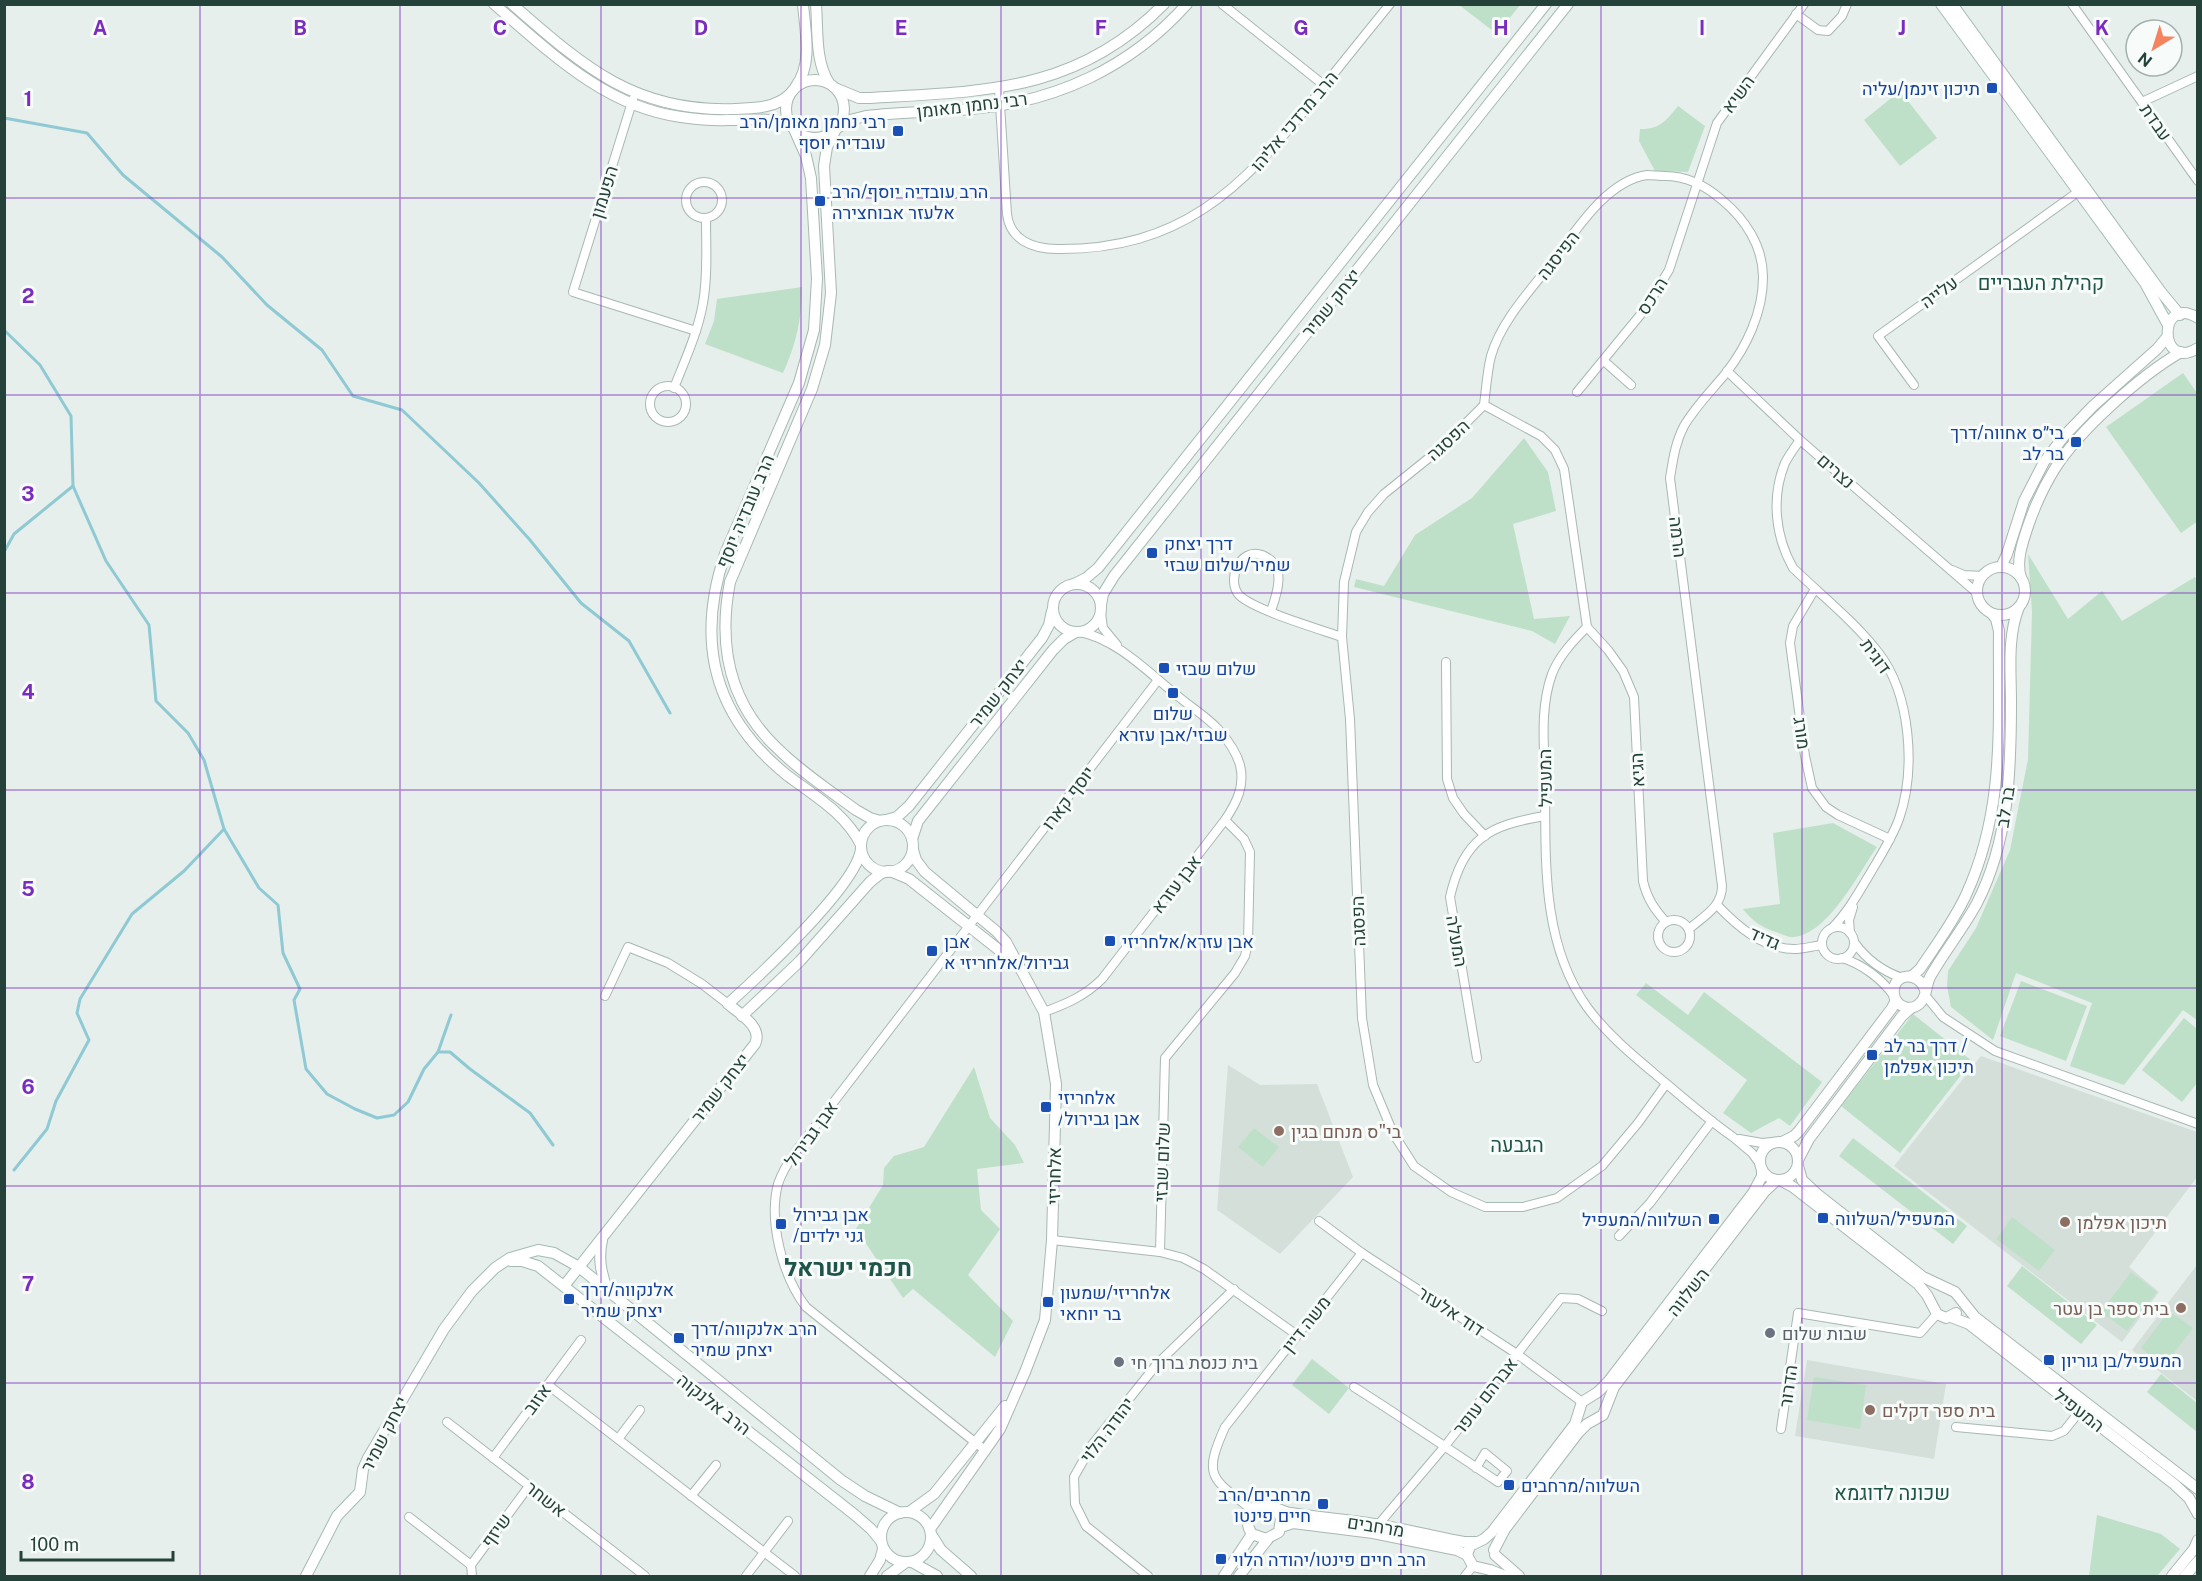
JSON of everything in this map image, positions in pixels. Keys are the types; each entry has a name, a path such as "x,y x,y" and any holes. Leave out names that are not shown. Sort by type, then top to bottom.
{"street":[{"path":"494,4 571,69 602,89 633,98 677,116 725,120 763,119 792,127 800,134 812,138 825,137 837,129 843,120 845,108 843,100 824,73 820,57 816,4"},
{"path":"512,4 578,60 633,98 725,109 764,106 780,101 810,80 822,80 833,86"},
{"path":"792,127 786,110 792,91 802,75 806,56 803,4"},
{"name":"רבי נחמן מאומן","path":"833,86 859,98 868,98 999,88 1052,76 1096,57 1132,33 1164,4"},
{"name":"רבי נחמן מאומן","path":"837,129 855,118 870,115 1000,105 1057,92 1104,72 1143,47 1187,4"},
{"path":"1222,4 1325,86"},
{"name":"הרב מרדכי אליהו","path":"999,88 1010,225 1021,240 1044,249 1078,249 1129,242 1161,231 1200,212 1235,186 1262,161 1390,4"},
{"name":"יצחק שמיר","path":"1074,584 1098,568 1546,4"},
{"name":"יצחק שמיר","path":"1101,609 1103,594 1114,576 1568,4"},
{"name":"השיא","path":"1696,182 1717,123 1804,4"},
{"path":"1796,14 1818,30 1828,31 1842,16 1847,4"},
{"path":"1941,4 2180,315"},
{"path":"1952,4 2145,283 2168,325 2167,337 2170,345 2197,361"},
{"name":"עבדת","path":"2072,4 2198,181"},
{"path":"2142,102 2198,76"},
{"name":"הפעמון","path":"633,98 573,292 696,331"},
{"name":"הרב עובדיה יוסף","path":"792,127 807,156 811,178 817,293 814,330 803,374 717,579 710,627 712,651 725,697 735,719 750,739 766,758 843,818 853,830 861,847"},
{"name":"הרב עובדיה יוסף","path":"837,129 827,147 824,166 831,293 825,345 812,388 730,582 726,605 725,638 730,671 737,692 747,712 760,730 789,758 856,810 870,818 883,820"},
{"name":"הפיסגה","path":"1484,405 1491,356 1502,330 1516,308 1599,203 1623,183 1647,175 1673,176 1696,182"},
{"path":"702,182 715,186 722,198 718,211 706,218 693,214 686,202 690,189 702,182"},
{"name":"הרכס","path":"1577,392 1646,308 1669,270 1696,182"},
{"name":"הרמה","path":"1696,182 1734,209 1749,229 1761,256 1763,278 1753,328 1727,371 1685,425 1674,450 1670,478 1722,886 1722,897 1717,905"},
{"name":"עלייה","path":"1914,385 1878,336 2081,189"},
{"path":"674,388 696,331 706,285 706,218"},
{"path":"2168,325 2180,315 2187,314 2197,317"},
{"path":"2001,567 2024,501 2044,462 2072,427 2157,349 2167,337"},
{"path":"2021,578 2013,570 2001,567 1991,569 1977,586 1980,603 1992,614 2009,614 2019,608 2025,597 2026,589 2018,566 2026,533 2054,469 2074,443 2102,415 2156,367 2183,352 2198,348"},
{"path":"1604,361 1631,385"},
{"name":"נצרים","path":"1727,371 1800,440 1977,593"},
{"path":"660,388 674,388 683,394 686,402 685,410 675,421 662,421 652,412 651,398 660,388"},
{"path":"1484,405 1541,436 1555,450 1564,469 1587,627"},
{"name":"הפסגה","path":"1484,405 1440,449 1384,494 1368,512 1356,532 1346,572 1342,637 1350,719 1362,1018 1373,1085 1393,1133 1414,1166 1450,1192 1485,1207 1523,1207 1557,1198 1602,1166 1638,1123 1666,1084"},
{"name":"דוגית","path":"1800,440 1786,461 1778,484 1777,511 1783,551 1793,568 1878,653 1892,678 1903,709 1909,754 1905,799 1898,821 1857,896 1850,913 1850,933"},
{"path":"1271,611 1280,576 1274,562 1261,555 1250,554 1242,559 1236,569 1234,581 1238,593 1253,605 1342,637"},
{"name":"נצרים","path":"1946,568 1964,575 1983,576"},
{"path":"1130,658 1103,628 1099,598 1092,589 1081,584 1074,584 1066,586 1057,593 1052,603 1052,611 1061,627 1104,640 1158,680 1217,728 1230,742 1239,763 1243,782 1236,802 1225,820"},
{"name":"מורג","path":"1815,589 1793,626 1790,643 1805,756 1812,788 1826,807 1838,815 1890,838"},
{"name":"בר לב","path":"1925,993 1931,976 1977,902 1995,856 2006,817 2011,767 2012,632 2019,608"},
{"path":"1078,632 1093,626 1101,609"},
{"name":"יצחק שמיר","path":"883,820 903,813 924,788 1044,636 1052,611"},
{"name":"בר לב","path":"1907,977 1920,969 1966,896 1983,852 1993,814 1998,766 1999,631 1992,614"},
{"name":"המעפיל","path":"1587,627 1567,648 1553,672 1547,689 1544,710 1546,870 1549,909 1558,945 1569,977 1588,1008 1618,1043 1752,1153 1761,1167"},
{"name":"הגיא","path":"1587,627 1623,671 1634,697 1643,881 1647,897 1655,911 1666,922"},
{"name":"יצחק שמיר","path":"912,839 918,821 1058,644 1078,632"},
{"path":"1446,662 1447,778 1453,798 1464,814 1485,836"},
{"name":"יוסף קארו","path":"970,926 1158,680"},
{"name":"המעלה","path":"1477,1058 1450,897 1455,873 1464,857 1485,836 1518,821 1545,816"},
{"path":"605,996 628,947 668,963 702,984 742,1016 800,961 870,882 880,874 905,865 913,850 912,839 903,825 896,821 883,820 867,830 858,861 848,878 783,952 728,1004"},
{"name":"אבן עזרא","path":"1044,1012 1077,999 1102,980 1225,820"},
{"name":"שלום שבזי","path":"1160,1252 1165,1058 1240,966 1248,943 1250,852 1244,839 1225,820"},
{"path":"861,847 868,863 875,868 888,871"},
{"name":"אלחריזי","path":"913,850 916,860 925,872 1006,942 1044,1012 1056,1084 1052,1240 1045,1320 1000,1429 930,1531"},
{"name":"אלחריזי","path":"888,871 909,879 1020,968"},
{"name":"דוגית","path":"1832,928 1857,896"},
{"path":"1689,929 1717,905"},
{"name":"גדיד","path":"1717,905 1742,928 1777,947 1795,949 1822,945"},
{"path":"1679,920 1689,929 1689,943 1681,950 1672,951 1663,947 1659,938 1660,929 1666,922 1679,920"},
{"name":"אבן גבירול","path":"970,926 796,1151 778,1183 776,1210 783,1263 796,1294 806,1307 986,1451"},
{"path":"1854,942 1851,952 1837,959 1827,954 1822,945 1824,935 1832,928 1842,927 1850,933 1854,942 1870,960 1892,974 1921,981 1925,993 1943,1017"},
{"path":"1842,958 1866,970 1882,983 1904,1007 1913,1007 1943,1017 1995,1051 2198,1125"},
{"path":"1777,1142 1790,1144 1794,1149 1803,1180 1817,1194 1923,1277 1955,1293 1960,1301 1958,1311 1951,1317 1941,1317 1918,1284 1794,1187 1771,1178 1761,1167 1761,1153 1777,1142 1794,1136 1799,1131 1892,1008 1895,985 1907,977"},
{"path":"1778,1180 1791,1176 1809,1139 1902,1016 1923,1000 1925,993"},
{"name":"יצחק שמיר","path":"603,1236 755,1044 758,1039 756,1029 742,1016"},
{"path":"1619,1236 1663,1187 1712,1121"},
{"name":"המעפיל","path":"1730,1135 1752,1143 1777,1142"},
{"name":"השלווה","path":"1593,1396 1608,1382 1753,1193 1762,1176 1761,1167"},
{"name":"השלווה","path":"1605,1407 1614,1387 1765,1191 1778,1180"},
{"name":"דוד אלעזר","path":"1319,1221 1362,1253 1517,1354 1581,1405"},
{"path":"495,1268 510,1261 522,1261 538,1266 564,1286 603,1236"},
{"path":"603,1236 599,1254 607,1290"},
{"path":"1052,1240 1160,1252 1183,1258 1234,1289 1297,1335"},
{"name":"יצחק שמיר","path":"306,1576 337,1516 360,1492 363,1469 368,1458 414,1378 444,1329 472,1291 495,1268 510,1257 538,1250 554,1253 579,1267"},
{"name":"משה דיין","path":"1252,1510 1216,1482 1212,1467 1214,1450 1225,1427 1362,1253"},
{"name":"הרב אלנקוה","path":"579,1267 841,1480 865,1496 904,1512"},
{"name":"הרב אלנקוה","path":"564,1286 871,1528 882,1545"},
{"name":"יהודה הלוי","path":"1148,1576 1086,1526 1076,1504 1074,1477 1092,1445 1157,1364 1234,1289"},
{"path":"1935,1310 1932,1301 1937,1293 1946,1289"},
{"name":"אברהם עופר","path":"1378,1525 1446,1446 1561,1298 1578,1299 1602,1311"},
{"name":"המעפיל","path":"1960,1301 1975,1317 2198,1489"},
{"name":"הדרור","path":"1781,1429 1798,1313 1920,1333 1935,1310"},
{"name":"המעפיל","path":"1951,1317 1969,1324 2183,1491 2198,1515"},
{"name":"אזוב","path":"493,1458 581,1340"},
{"path":"548,1385 795,1576"},
{"name":"אלחריזי","path":"904,1512 934,1494 997,1416 1018,1385"},
{"path":"1354,1387 1476,1468"},
{"path":"1465,1576 1478,1567 1490,1565 1504,1529 1578,1434 1587,1424 1603,1415 1605,1407 1600,1398 1593,1396 1585,1398 1575,1424 1492,1532 1470,1546 1467,1555 1478,1567 1505,1576"},
{"path":"1581,1405 1587,1419 1595,1420"},
{"path":"618,1439 640,1410"},
{"path":"1956,1427 2052,1436 2064,1431 2080,1411"},
{"name":"אשחר","path":"447,1422 645,1576"},
{"path":"691,1496 716,1465"},
{"name":"שיזף","path":"472,1576 471,1565 529,1486"},
{"path":"1261,1505 1276,1509 1281,1518 1281,1527 1275,1536 1261,1539 1252,1534 1247,1520 1252,1510 1261,1505"},
{"name":"מרחבים","path":"1276,1509 1294,1514 1378,1525 1464,1542 1477,1541"},
{"path":"870,1576 877,1565 882,1545 880,1534 884,1524 892,1516 904,1512 922,1518 941,1550 970,1576"},
{"path":"409,1517 471,1565"},
{"path":"746,1576 788,1521"},
{"name":"מרחבים","path":"1281,1527 1293,1523 1373,1533 1457,1550 1467,1555"},
{"path":"887,1576 908,1562 921,1558 931,1541 930,1531"},
{"path":"1224,1576 1252,1534"},
{"path":"1239,1576 1268,1539"},
{"path":"2172,1576 2198,1540"},
{"path":"1477,1541 1486,1542 1519,1576"},
{"path":"882,1545 894,1560 908,1562 937,1576"},
{"path":"2185,1576 2198,1561"}],"shaded area":[{"name":"תיכון אפלמן","path":"1981,1056 2197,1132 2197,1177 2129,1267 2159,1292 2122,1342 1894,1166"},
{"name":"בי\"ס מנחם בגין","path":"1228,1065 1260,1085 1317,1084 1353,1177 1280,1254 1217,1210"},
{"name":"בית ספר בן עטר","path":"2197,1265 2197,1401 2132,1350"},
{"name":"בית ספר דקלים","path":"1807,1360 1946,1384 1934,1459 1795,1436"}],"green space":[{"path":"1459,5 1520,5 1497,34"},
{"path":"1900,91 1937,138 1900,166 1864,120"},
{"path":"1678,106 1705,126 1688,172 1655,171 1639,141 1640,129 1652,128 1662,123"},
{"path":"802,287 797,331 783,373 705,344 714,321 717,299"},
{"path":"2183,373 2197,393 2198,521 2181,533 2106,427"},
{"path":"1524,438 1548,472 1556,511 1513,524 1534,619 1570,616 1555,644 1532,631 1354,587 1356,579 1384,586 1415,535 1472,498"},
{"path":"2028,554 2068,619 2102,591 2122,621 2195,577 2197,580 2197,1020 2183,1010 2124,1085 2070,1066 2092,1003 2016,973 1993,1040 1951,1007 1947,986 1948,971 1976,928 2010,850 2028,759 2032,612"},
{"path":"1833,823 1877,847 1831,914 1807,933 1794,937 1771,930 1753,920 1743,909 1780,904 1773,833"},
{"path":"2021,981 2087,1006 2066,1061 2000,1036"},
{"path":"1646,983 1688,1015 1704,992 1822,1082 1790,1126 1779,1118 1751,1133 1723,1113 1747,1080 1636,995"},
{"path":"1913,1014 1972,1061 1900,1153 1841,1106"},
{"path":"2184,1018 2197,1029 2197,1083 2182,1102 2142,1070"},
{"path":"974,1067 990,1118 1015,1145 1024,1163 977,1169 981,1210 1000,1229 968,1275 1013,1321 995,1357 913,1289 903,1298 856,1229 883,1185 884,1168 894,1156 924,1147"},
{"path":"1254,1128 1279,1147 1263,1167 1238,1147"},
{"path":"1853,1138 1967,1226 1953,1244 1839,1156"},
{"path":"2012,1217 2055,1250 2039,1271 1996,1239"},
{"path":"2022,1266 2097,1325 2081,1344 2007,1286"},
{"path":"2131,1272 2157,1292 2127,1331 2101,1312"},
{"path":"2169,1311 2193,1328 2164,1366 2141,1348"},
{"path":"1312,1359 1349,1388 1329,1414 1292,1385"},
{"path":"2161,1374 2197,1403 2197,1432 2147,1392"},
{"path":"1814,1377 1866,1385 1860,1429 1807,1420"},
{"path":"2097,1515 2161,1534 2180,1549 2157,1576 2089,1576"}],"waterway":[{"path":"4,118 87,133 123,175 222,257 267,305 322,350 353,396 402,410 479,483 530,540 581,603 629,641 670,713"},
{"path":"4,330 40,365 71,416 73,486 106,561 149,625 156,701 188,733 204,760 224,829 259,888 278,905 283,953 300,989 294,1000 306,1069 327,1094 377,1118 394,1115 408,1102 424,1069 438,1052 450,1052 530,1113 553,1145"},
{"path":"4,552 14,534 73,486"},
{"path":"14,1170 47,1129 56,1101 89,1040 77,1013 80,999 132,914 184,871 224,829"},
{"path":"438,1052 451,1015"}],"place":[{"name":"תיכון זינמן/עליה","path":"1992,88"},
{"name":"רבי נחמן מאומן/הרב עובדיה יוסף","path":"898,131"},
{"name":"הרב עובדיה יוסף/הרב אלעזר אבוחצירה","path":"820,201"},
{"name":"בי״ס אחווה/דרך בר לב","path":"2076,442"},
{"name":"דרך יצחק שמיר/שלום שבזי","path":"1152,553"},
{"name":"שלום שבזי","path":"1164,668"},
{"name":"שלום שבזי/אבן עזרא","path":"1173,693"},
{"name":"אבן עזרא/אלחריזי","path":"1110,941"},
{"name":"אבן גבירול/אלחריזי א","path":"932,951"},
{"name":"דרך בר לב / תיכון אפלמן","path":"1872,1055"},
{"name":"אלחריזי /אבן גבירול","path":"1046,1107"},
{"name":"בי\"ס מנחם בגין","path":"1279,1131"},
{"name":"המעפיל/השלווה","path":"1823,1218"},
{"name":"השלווה/המעפיל","path":"1714,1219"},
{"name":"תיכון אפלמן","path":"2065,1222"},
{"name":"אבן גבירול /גני ילדים","path":"781,1224"},
{"name":"אלנקווה/דרך יצחק שמיר","path":"569,1299"},
{"name":"אלחריזי/שמעון בר יוחאי","path":"1048,1302"},
{"name":"בית ספר בן עטר","path":"2181,1308"},
{"name":"שבות שלום","path":"1770,1333"},
{"name":"הרב אלנקווה/דרך יצחק שמיר","path":"679,1338"},
{"name":"המעפיל/בן גוריון","path":"2049,1360"},
{"name":"בית כנסת ברוך חי","path":"1119,1362"},
{"name":"בית ספר דקלים","path":"1870,1410"},
{"name":"השלווה/מרחבים","path":"1509,1485"},
{"name":"מרחבים/הרב חיים פינטו","path":"1323,1504"},
{"name":"הרב חיים פינטו/יהודה הלוי","path":"1221,1559"}],"district":[{"name":"קהילת העבריים","path":"2041,283"},
{"name":"הגבעה","path":"1517,1145"},
{"name":"חכמי ישראל","path":"848,1267"},
{"name":"שכונה לדוגמא","path":"1892,1493"}]}
